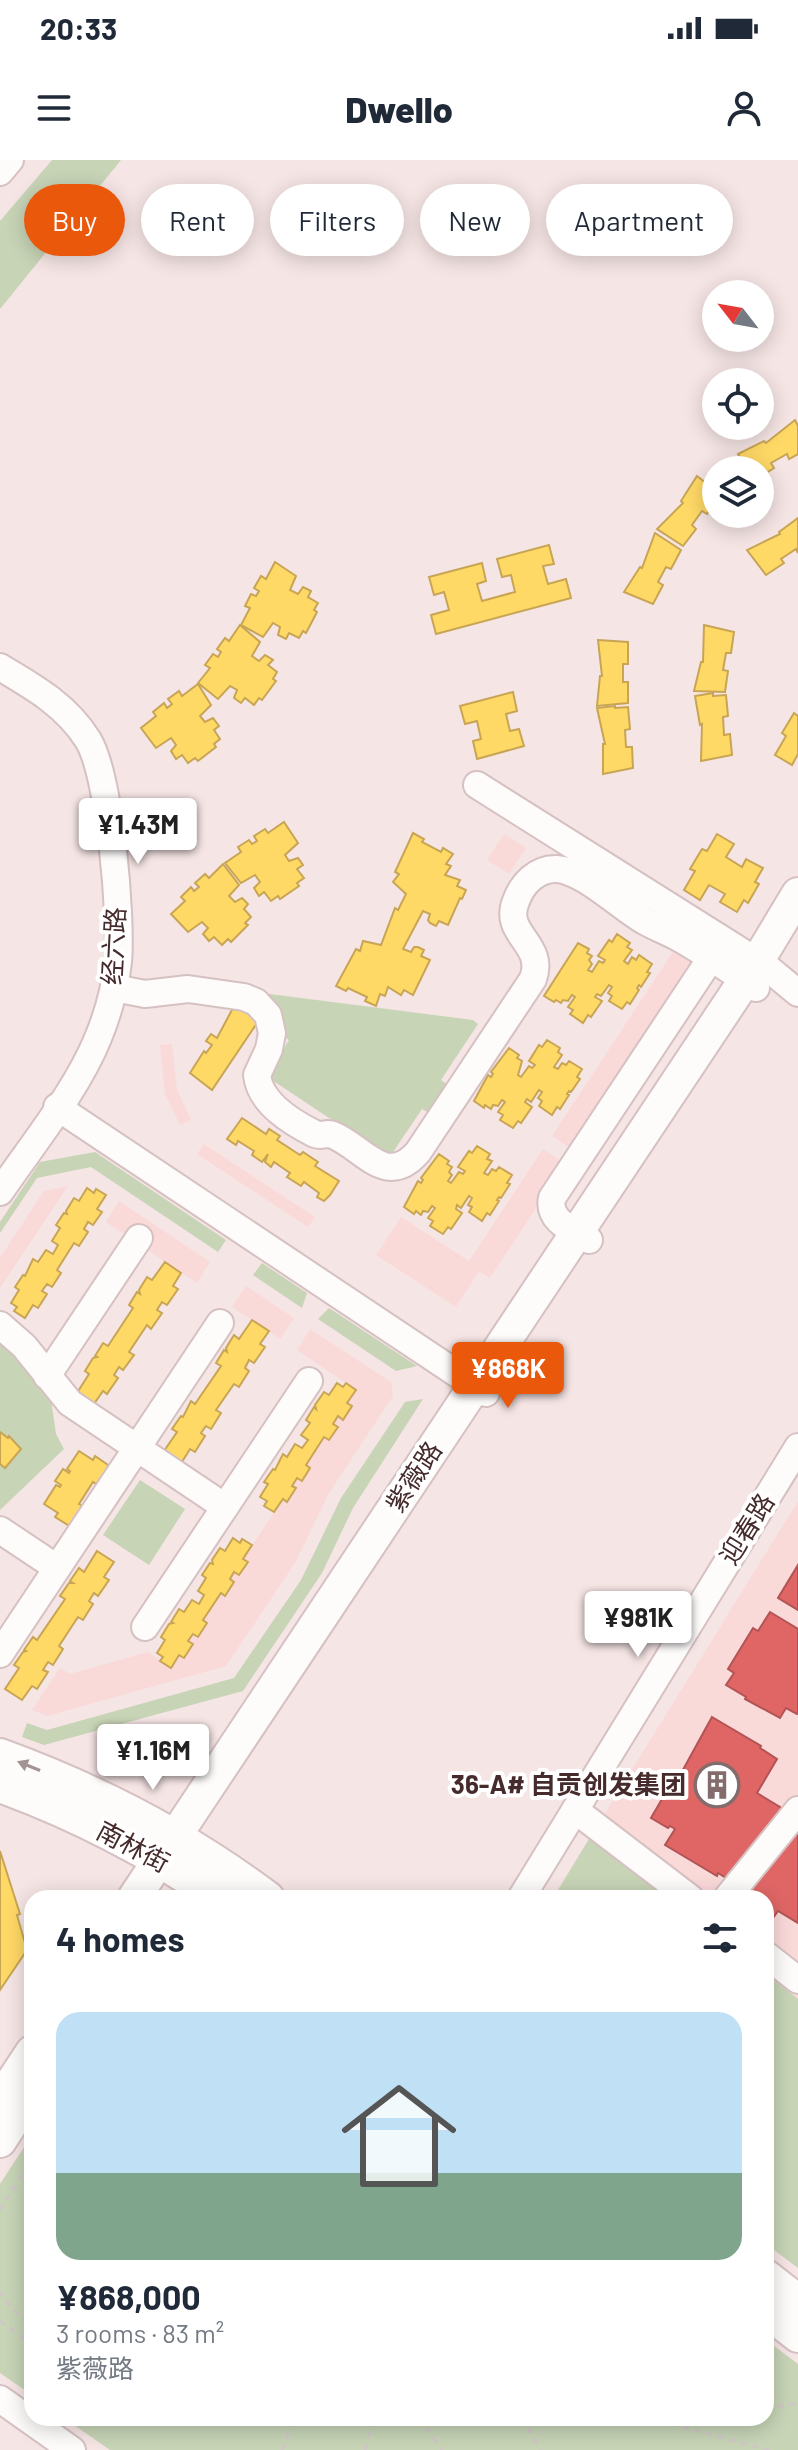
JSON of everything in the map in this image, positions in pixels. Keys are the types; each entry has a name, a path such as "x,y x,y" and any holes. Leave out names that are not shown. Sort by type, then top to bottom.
{"main road":[{"name":"紫薇路","path":"480,1389 589,1240 756,975 798,894"},
{"name":"紫薇路","path":"141,1890 176,1853 756,975 798,925"},
{"name":"南林街","path":"0,1755 99,1796 176,1853 211,1890"},
{"name":"南林街","path":"0,1786 84,1821 176,1853 252,1890"},
{"name":"紫薇路","path":"163,1890 176,1853"},
{"path":"0,2100 24,2064"},
{"path":"0,2141 24,2104"},
{"path":"774,2282 798,2301"},
{"path":"774,2317 798,2336"}],"street":[{"path":"0,172 10,160"},
{"name":"经六路","path":"0,667 43,692 68,714 89,742 105,799 118,914 118,964 98,1040 0,1192"},
{"path":"477,785 756,975"},
{"path":"114,988 139,994 188,989 244,997 256,1002 272,1024 269,1049 257,1075 263,1097 314,1133 321,1136 331,1134 376,1163 391,1167 405,1164 418,1152 533,979 534,951 515,928 513,918 516,898 532,877 552,869 568,871 645,922 711,958 798,993"},
{"path":"589,1240 554,1217 550,1208 552,1198 711,958"},
{"path":"57,1107 480,1389"},
{"path":"47,1376 139,1238"},
{"path":"0,1654 220,1323"},
{"path":"0,1325 24,1346 70,1403 225,1507"},
{"path":"145,1627 309,1381"},
{"name":"迎春路","path":"526,1890 798,1447"},
{"path":"0,1530 57,1568"},
{"path":"575,1810 680,1890"},
{"path":"733,1890 798,1810"},
{"path":"774,1961 798,1980"},
{"path":"0,2399 24,2416"},
{"path":"38,2426 72,2450"}],"path":[{"path":"0,2210 24,2172"},
{"path":"0,2291 13,2310 24,2318"},
{"path":"0,2321 24,2338"},
{"path":"774,2408 798,2403"},
{"path":"282,2450 291,2426"},
{"path":"365,2450 372,2426"},
{"path":"425,2426 442,2450"},
{"path":"527,2426 541,2450"},
{"path":"678,2426 769,2450"}],"shaded area":[{"path":"504,834 526,848 509,874 487,860"},
{"path":"675,949 697,964 574,1151 552,1136"},
{"path":"172,1044 177,1090 191,1120 180,1125 165,1094 160,1045"},
{"path":"204,1144 315,1217 308,1227 197,1154"},
{"path":"543,1149 565,1164 490,1278 479,1271 456,1307 376,1255 401,1217 469,1261"},
{"path":"68,1186 0,1288 0,1258 44,1191"},
{"path":"119,1201 210,1262 197,1283 106,1222"},
{"path":"246,1286 294,1318 280,1339 232,1307"},
{"path":"310,1329 391,1382 393,1396 329,1493 295,1563 226,1666 47,1716 32,1710 60,1668 70,1674 148,1652 171,1667 356,1390 297,1350"},
{"path":"798,1501 798,1999 774,1980 774,1890 656,1890 589,1839"}],"green space":[{"path":"52,160 121,160 102,184 32,184"},
{"path":"24,193 24,256 43,256 0,309 0,221"},
{"path":"246,991 473,1020 478,1024 441,1080 448,1085 429,1113 422,1109 387,1161 365,1142 266,1076 289,1040 277,1032"},
{"path":"95,1152 226,1240 218,1252 91,1167 37,1178 0,1233 0,1222 40,1162"},
{"path":"262,1263 307,1293 302,1308 253,1275"},
{"path":"329,1308 417,1366 396,1371 318,1319"},
{"path":"0,1335 50,1393 56,1434 64,1449 0,1510"},
{"path":"423,1399 353,1508 322,1573 243,1691 44,1745 22,1737 27,1723 47,1730 234,1678 301,1580 341,1498 405,1402"},
{"path":"140,1480 185,1509 149,1565 103,1535"},
{"path":"589,1839 656,1890 558,1890"},
{"path":"774,1980 798,1999 798,2268 774,2250"},
{"path":"24,2147 24,2390 0,2373 0,2184"},
{"path":"774,2346 798,2364 798,2450 110,2450 76,2426 774,2426"}],"building: Homes":[{"path":"795,420 798,426 798,454 789,459 787,454 774,461 774,456 738,454 764,441 774,440 774,437"},
{"path":"697,476 702,480 702,511 692,525 696,529 683,546 657,529 683,503 681,501"},
{"path":"798,518 798,553 796,549 781,559 784,563 766,575 747,550 780,534"},
{"path":"655,533 681,550 671,569 666,567 658,582 663,585 653,604 624,592 642,568"},
{"path":"549,545 554,564 543,566 548,584 566,579 571,598 436,634 431,615 449,610 444,592 434,595 429,577 482,563 486,581 477,584 482,601 515,592 511,575 502,577 497,559"},
{"path":"275,562 296,576 290,590 298,594 303,587 311,591 308,597 318,603 314,610 317,612 306,633 303,631 299,638 289,633 286,639 278,635 280,627 273,623 263,637 241,625 250,608 245,606 251,594 256,596 259,591 254,588 261,576 266,579"},
{"path":"240,625 260,642 252,656 259,661 265,655 273,660 268,665 277,672 273,679 276,681 262,700 259,698 254,705 245,698 241,703 234,698 237,690 230,686 218,699 198,683 210,668 205,665 213,654 218,657 221,652 217,649 225,638 229,641"},
{"path":"704,625 734,632 731,653 726,653 723,670 728,671 725,692 694,691 703,662"},
{"path":"598,640 628,642 628,664 623,664 623,682 628,682 628,703 597,706 602,676"},
{"path":"198,684 211,705 200,716 205,722 213,718 219,726 214,730 220,739 214,744 216,747 198,761 195,758 188,763 182,755 176,759 171,751 176,745 171,738 156,748 141,728 156,716 153,712 164,703 167,708 172,704 168,699 179,691 182,696"},
{"path":"513,692 517,711 506,714 510,731 519,729 524,746 477,759 473,741 481,739 477,721 465,724 460,706"},
{"path":"713,693 713,696 726,695 728,716 723,717 724,735 730,734 732,755 701,761 702,724 695,696"},
{"path":"628,707 630,729 625,730 626,747 632,747 633,768 603,774 605,744 597,708"},
{"path":"794,713 798,716 798,754 792,765 775,755 786,736 782,733"},
{"path":"284,822 298,843 285,855 289,861 298,858 303,865 297,869 304,878 297,883 299,886 280,899 278,896 271,901 264,892 259,896 254,888 260,882 255,875 241,883 225,863 241,852 238,847 249,840 252,844 257,841 254,836 265,829 268,833"},
{"path":"413,833 441,852 443,848 453,854 446,864 451,866 445,875 460,880 457,886 466,890 448,925 439,921 436,926 430,923 430,914 423,911 403,949 411,952 418,947 424,950 421,956 430,960 413,995 404,990 401,995 388,987 385,996 380,994 376,1006 365,1001 367,997 336,986 356,949 360,951 363,941 381,945 395,908 398,910 406,894 393,882 399,874 395,872"},
{"path":"717,834 734,844 726,857 742,867 746,859 763,868 755,882 759,884 748,903 744,900 737,912 720,902 725,894 709,885 700,900 684,890 695,871 690,869 702,849 707,851"},
{"path":"223,864 239,885 229,896 235,902 242,898 248,904 244,909 251,917 245,923 248,925 231,942 228,939 222,945 214,937 209,941 203,934 208,928 202,922 188,932 171,914 185,901 181,897 191,887 194,891 199,887 195,883 205,874 209,878"},
{"path":"617,934 630,943 627,947 632,950 624,961 628,964 632,957 636,960 639,955 652,964 647,972 650,973 637,988 639,990 630,1004 627,1002 622,1009 609,1001 612,996 608,993 612,987 609,985 601,996 597,994 595,997 602,1001 583,1023 570,1014 573,1010 568,1007 575,997 572,995 568,1001 561,1003 544,996 578,943 589,949 587,953 592,956 589,960 592,964 588,970 592,972 599,961 603,963 605,960 598,956"},
{"path":"234,1006 259,1020 212,1090 190,1073 204,1051 206,1053 212,1045 206,1041 211,1034 217,1038"},
{"path":"547,1040 560,1048 558,1052 562,1055 554,1067 558,1069 562,1063 566,1065 569,1061 582,1069 577,1077 580,1079 567,1094 560,1109 557,1107 552,1115 539,1106 542,1101 538,1098 542,1092 539,1090 531,1102 527,1099 525,1102 532,1107 521,1123 518,1121 513,1128 500,1120 503,1115 498,1112 505,1102 502,1100 491,1109 474,1101 488,1075 491,1077 491,1072 509,1048 522,1061 518,1075 521,1077 529,1066 532,1068 535,1065 529,1061 539,1045 542,1047"},
{"path":"242,1118 266,1134 269,1129 280,1136 277,1140 318,1162 315,1166 339,1181 330,1195 324,1201 304,1182 301,1186 287,1177 290,1173 274,1162 271,1167 265,1162 268,1154 262,1162 252,1155 254,1151 238,1141 236,1145 227,1139"},
{"path":"477,1146 490,1154 487,1159 492,1161 484,1173 488,1175 492,1169 496,1171 499,1167 512,1175 507,1183 510,1184 490,1215 487,1213 482,1221 469,1212 472,1207 468,1205 472,1198 469,1196 461,1208 457,1205 456,1209 462,1213 451,1229 448,1227 443,1234 430,1226 433,1221 428,1218 435,1208 432,1206 421,1215 404,1207 418,1181 421,1183 421,1178 439,1154 452,1167 448,1181 451,1183 459,1172 463,1174 465,1171 458,1167 469,1151 472,1153"},
{"path":"87,1188 106,1195 97,1209 102,1212 93,1225 88,1222 84,1229 88,1232 79,1246 74,1243 57,1270 61,1273 52,1287 47,1284 42,1291 47,1294 38,1308 33,1305 25,1318 14,1311 17,1307 11,1303 19,1290 15,1287 25,1276 33,1259 38,1262 46,1250 53,1254 58,1245 52,1241 60,1228 56,1225 64,1213 67,1214 74,1198 79,1201"},
{"path":"165,1262 181,1273 173,1286 178,1289 167,1305 162,1302 157,1310 162,1313 151,1329 147,1325 129,1352 134,1355 123,1370 119,1367 114,1375 118,1378 107,1394 103,1391 94,1404 77,1393 89,1374 85,1371 97,1357 103,1343 108,1346 133,1308 129,1305 137,1292 140,1294 139,1290 147,1277 152,1280"},
{"path":"252,1320 269,1331 260,1344 265,1347 254,1363 249,1360 245,1368 249,1371 239,1387 234,1384 216,1410 221,1413 211,1429 206,1426 201,1433 205,1436 195,1452 190,1449 182,1462 164,1451 177,1432 172,1429 191,1401 195,1404 221,1366 216,1363 224,1350 227,1352 226,1348 234,1335 239,1339"},
{"path":"337,1383 343,1387 346,1383 356,1390 347,1403 352,1406 343,1420 338,1416 333,1424 338,1427 329,1440 324,1437 306,1465 310,1468 302,1481 297,1478 292,1486 296,1488 287,1502 283,1499 274,1512 264,1506 267,1501 260,1497 268,1484 264,1482 283,1454 287,1457 295,1444 302,1448 308,1440 301,1435 310,1423 306,1420 314,1407 316,1409 315,1405 324,1392 329,1395"},
{"path":"0,1432 9,1436 21,1449 5,1468 0,1464"},
{"path":"79,1451 93,1460 95,1456 111,1467 99,1486 93,1482 79,1504 84,1507 71,1527 55,1517 58,1513 44,1504 56,1485 60,1487 55,1481 63,1469 69,1473 67,1469"},
{"path":"233,1538 252,1545 243,1559 248,1562 239,1575 234,1572 230,1579 234,1582 225,1596 221,1593 203,1620 207,1623 198,1637 193,1634 188,1641 193,1644 184,1658 179,1655 171,1668 160,1661 163,1657 157,1653 165,1640 161,1637 173,1623 179,1609 184,1612 192,1600 199,1604 204,1595 198,1591 206,1578 202,1575 210,1563 213,1564 212,1560 220,1548 225,1551"},
{"path":"97,1551 114,1562 104,1577 109,1580 98,1596 94,1593 89,1601 93,1604 83,1620 78,1617 59,1646 63,1649 53,1665 48,1662 43,1670 48,1672 37,1689 32,1686 22,1700 5,1689 19,1668 14,1665 33,1637 37,1640 65,1599 60,1596 69,1583 73,1583 70,1581 79,1568 84,1572"},
{"name":"36-A# 自贡创发集团","path":"715,1725 733,1735 731,1742 736,1747 749,1754 754,1748 772,1759 738,1822 720,1846 702,1835 704,1828 693,1820 686,1818 681,1823 663,1812 684,1770"},
{"path":"0,1851 20,1914 17,1915 24,1940 24,1954 0,1990"},
{"path":"794,1891 798,1891 798,1921 783,1909"}],"building: Shops":[{"path":"798,1565 798,1610 778,1598"},
{"path":"770,1612 798,1629 798,1713 786,1708 780,1718 726,1685 734,1673 728,1669 753,1628 758,1631"},
{"path":"712,1717 777,1759 757,1793 798,1818 798,1923 778,1911 774,1917 774,1890 726,1890 721,1887 726,1878 718,1873 717,1876 665,1845 675,1829 651,1818 676,1775 679,1777"}],"place":[{"name":"36-A# 自贡创发集团","path":"717,1785"}]}
